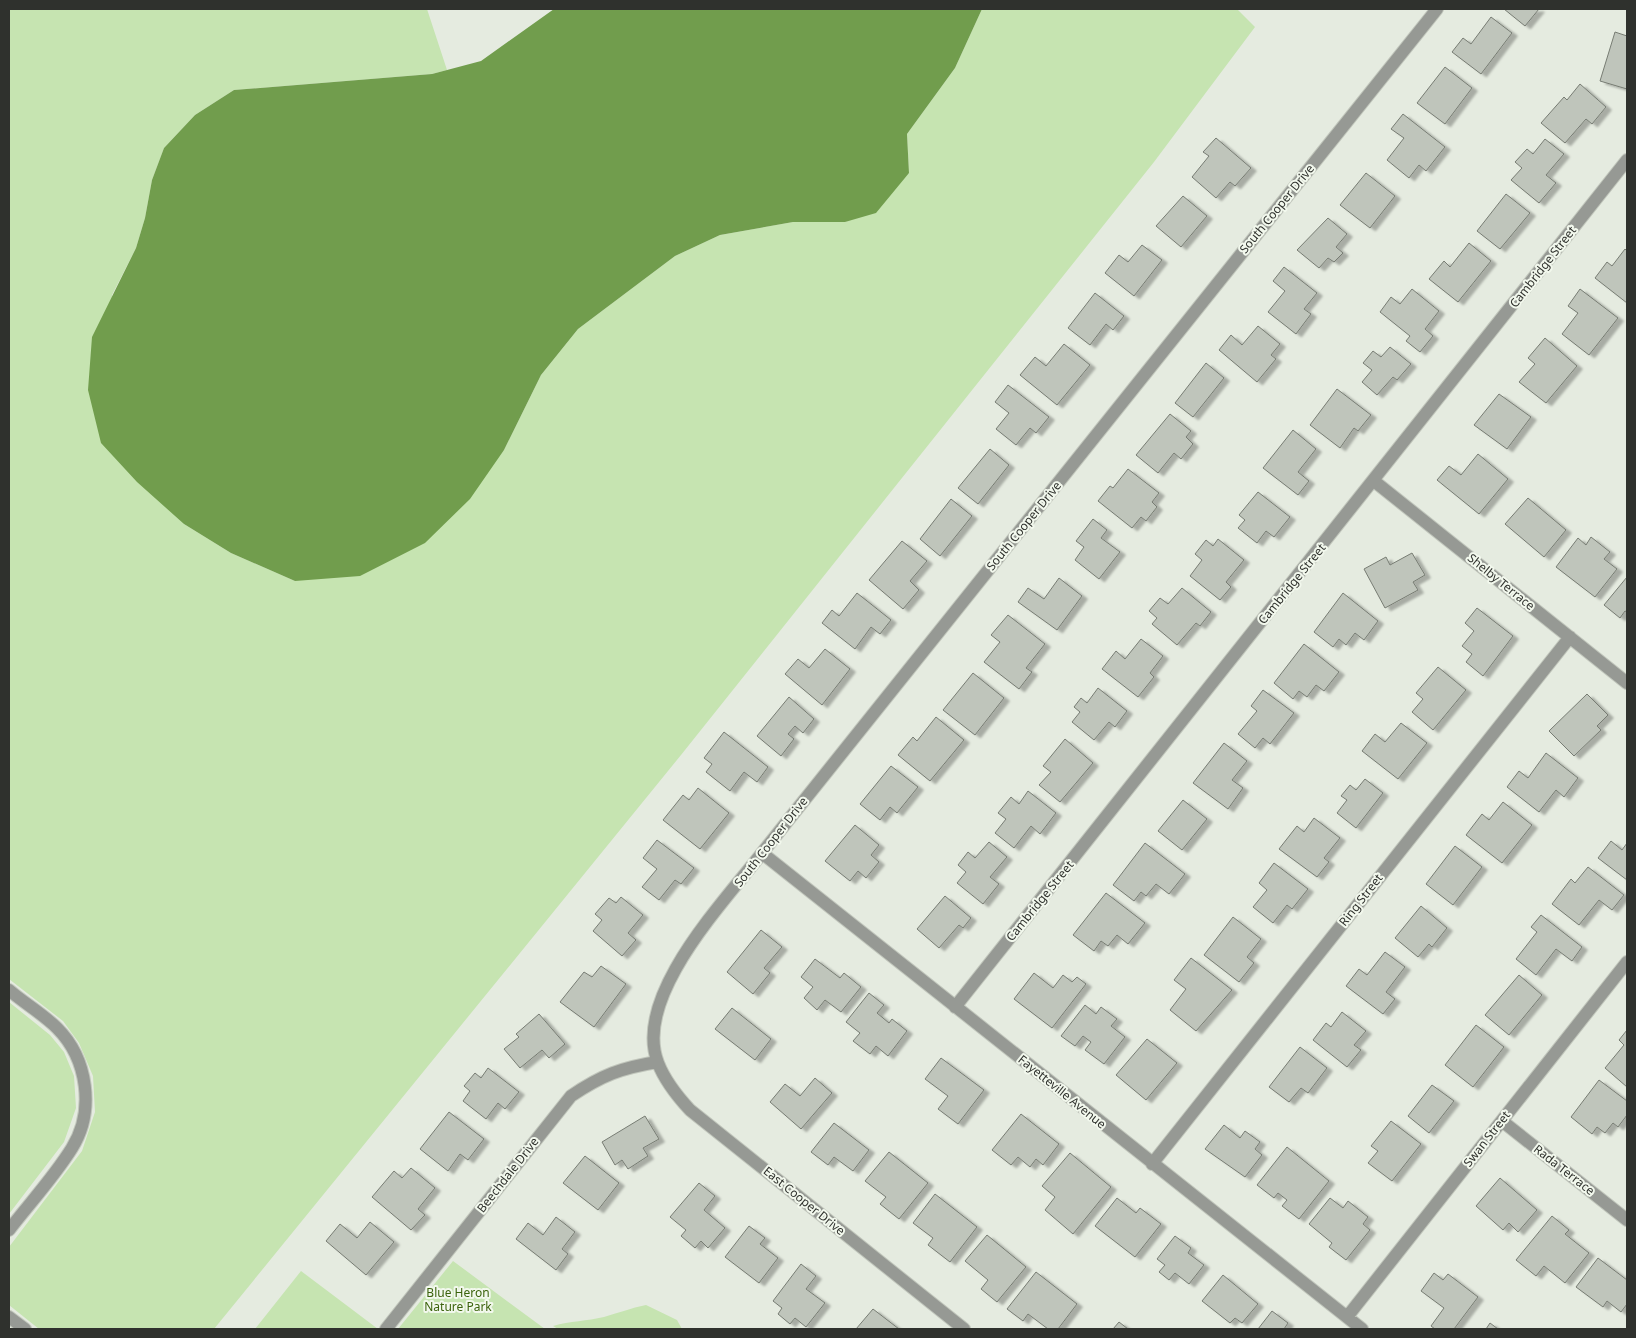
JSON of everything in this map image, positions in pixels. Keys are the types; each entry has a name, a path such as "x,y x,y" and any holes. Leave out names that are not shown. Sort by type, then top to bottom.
{"street":[{"name":"South Cooper Drive","path":"657,1062 655,1024 661,999 679,960 762,853 1437,9"},
{"name":"Cambridge Street","path":"955,1007 1627,160"},
{"name":"Shelby Terrace","path":"1374,481 1627,683"},
{"name":"Ring Street","path":"1152,1164 1570,637"},
{"name":"Fayetteville Avenue","path":"762,853 1362,1329"},
{"name":"Swan Street","path":"1347,1317 1627,962"},
{"path":"9,990 57,1028 72,1048 84,1075 85,1111 73,1148 9,1230"},
{"name":"Beechdale Drive","path":"386,1329 571,1096 590,1083 620,1068 657,1062"},
{"name":"East Cooper Drive","path":"657,1062 674,1092 690,1110 964,1329"},
{"name":"Rada Terrace","path":"1502,1121 1627,1220"},
{"path":"9,1317 25,1329"}],"green space":[{"path":"9,9 427,9 447,70 432,74 234,90 195,115 164,148 152,180 145,218 136,248 112,295 184,524 231,553 295,581 504,450 541,375 578,329 675,256 720,235 793,222 845,222 909,173 907,134 955,68 982,9 1237,9 1255,27 1154,162 681,755 214,1329 39,1329 9,1305 9,1247 82,1151 95,1112 93,1076 79,1043 63,1021 9,979"},
{"path":"9,1002 50,1035 64,1052 74,1076 76,1108 64,1142 9,1214"},
{"name":"Blue Heron Nature Park","path":"453,1261 545,1329 398,1329"},
{"path":"301,1271 378,1329 255,1329"},
{"path":"646,1305 677,1320 682,1329 558,1329 553,1326 604,1317"}],"shaded area":[{"path":"554,9 982,9 955,68 907,134 909,173 876,213 845,222 793,222 720,235 675,256 578,329 541,375 504,450 470,499 425,543 360,576 295,581 231,553 184,524 137,482 101,443 88,390 92,337 136,248 145,218 152,180 164,148 195,115 234,90 432,74 481,61"}],"building":[{"path":"1504,9 1539,9 1525,26"},
{"path":"1491,17 1512,33 1481,74 1452,52 1463,38 1471,44"},
{"path":"1615,32 1627,36 1627,89 1600,81"},
{"path":"1445,67 1472,88 1445,124 1417,103"},
{"path":"1580,84 1606,107 1592,124 1586,119 1565,143 1541,123 1564,97 1567,100"},
{"path":"1403,114 1445,147 1426,171 1419,165 1409,178 1387,160 1404,138 1391,129"},
{"path":"1216,138 1251,168 1235,186 1230,182 1216,198 1192,177 1209,156 1203,152"},
{"path":"1545,139 1564,154 1546,175 1556,183 1539,203 1511,180 1522,168 1515,162 1527,149 1533,154"},
{"path":"1366,173 1395,196 1370,228 1340,205"},
{"path":"1506,194 1530,213 1500,249 1477,231"},
{"path":"1183,196 1207,216 1181,247 1156,226"},
{"path":"1328,218 1347,234 1336,247 1343,253 1334,262 1328,258 1319,268 1297,250"},
{"path":"1469,243 1491,261 1458,302 1429,279 1444,261 1450,267"},
{"path":"1142,245 1162,260 1134,296 1105,273 1119,255 1128,262"},
{"path":"1625,249 1627,251 1627,303 1595,278 1607,262 1612,266"},
{"path":"1284,267 1317,293 1304,309 1311,314 1296,334 1268,312 1285,291 1273,281"},
{"path":"1412,289 1439,311 1425,329 1433,336 1420,352 1406,341 1410,336 1380,312 1391,297 1400,304"},
{"path":"1580,289 1618,318 1589,355 1562,334 1578,313 1568,306"},
{"path":"1095,293 1124,316 1113,330 1106,324 1090,345 1068,328"},
{"path":"1258,326 1280,344 1271,355 1276,359 1257,382 1219,350 1231,335 1242,345"},
{"path":"1545,338 1577,366 1546,403 1519,382 1535,364 1528,358"},
{"path":"1064,344 1090,365 1057,405 1020,375 1035,357 1046,366"},
{"path":"1390,347 1411,364 1397,380 1393,377 1377,395 1362,382 1372,370 1363,363 1373,351 1381,357"},
{"path":"1206,363 1224,378 1193,417 1175,403"},
{"path":"1008,385 1049,417 1036,433 1030,428 1016,445 996,429 1009,413 995,402"},
{"path":"1337,389 1371,415 1358,431 1354,428 1340,448 1310,425"},
{"path":"1499,394 1531,417 1507,449 1474,425"},
{"path":"1170,414 1191,431 1186,437 1193,444 1181,459 1174,453 1158,473 1136,455"},
{"path":"1293,430 1316,449 1298,472 1309,481 1298,495 1263,468"},
{"path":"990,449 1009,465 978,504 958,488"},
{"path":"1478,454 1508,479 1479,514 1437,480 1449,466 1461,475"},
{"path":"1128,469 1159,493 1152,502 1157,507 1146,521 1141,517 1132,528 1098,501 1110,486 1113,488"},
{"path":"1258,492 1290,517 1274,537 1266,531 1257,543 1238,528 1245,520 1239,515"},
{"path":"1528,498 1566,530 1544,557 1505,524"},
{"path":"951,499 972,516 940,556 920,539"},
{"path":"1093,519 1107,530 1101,538 1120,552 1099,579 1075,560 1084,547 1076,541"},
{"path":"1591,537 1610,552 1604,559 1617,569 1595,597 1556,567 1578,538 1586,545"},
{"path":"1218,539 1244,560 1226,582 1231,587 1220,600 1190,576 1202,560 1195,554 1206,540 1213,546"},
{"path":"902,541 927,561 910,581 919,590 903,609 869,580"},
{"path":"1412,553 1425,575 1413,582 1418,590 1385,608 1364,569 1386,557 1390,565"},
{"path":"1627,577 1627,612 1625,611 1620,618 1604,605"},
{"path":"1059,578 1082,596 1057,630 1018,602 1028,588 1044,599"},
{"path":"1182,588 1211,612 1200,626 1196,623 1177,645 1152,624 1157,618 1149,611 1160,598 1168,604"},
{"path":"857,593 891,620 880,634 871,627 855,649 822,623 832,610 839,616"},
{"path":"1343,593 1378,621 1364,640 1355,633 1346,645 1339,639 1333,647 1314,632"},
{"path":"1477,608 1513,636 1483,676 1466,662 1472,654 1462,646 1474,631 1465,623"},
{"path":"1008,615 1045,644 1026,668 1032,672 1019,689 984,662 1000,642 991,635"},
{"path":"1141,639 1163,656 1150,673 1154,677 1138,697 1102,669 1116,651 1125,659"},
{"path":"1304,644 1339,672 1324,691 1316,685 1307,697 1299,691 1293,699 1274,683"},
{"path":"825,649 850,669 822,705 785,674 798,659 809,668"},
{"path":"1438,667 1466,690 1433,730 1412,712 1423,699 1416,693"},
{"path":"973,673 1004,698 975,735 943,710"},
{"path":"1098,688 1127,711 1115,727 1109,722 1094,740 1072,722 1080,712 1074,707 1081,698 1087,703"},
{"path":"1263,690 1294,713 1270,744 1263,738 1255,748 1238,734 1257,711 1251,706"},
{"path":"1587,694 1608,715 1597,726 1601,730 1574,756 1549,731"},
{"path":"789,697 814,719 803,733 795,726 788,734 794,739 781,756 757,736"},
{"path":"936,717 964,740 930,781 898,755 913,737 917,741"},
{"path":"1401,723 1427,743 1398,779 1362,751 1375,734 1385,742"},
{"path":"724,732 768,767 757,782 744,772 730,791 706,772 712,764 704,758"},
{"path":"1065,739 1093,763 1060,802 1039,785 1051,772 1043,766"},
{"path":"1224,743 1247,761 1232,780 1243,788 1228,809 1193,783"},
{"path":"1546,753 1578,778 1564,797 1556,790 1539,812 1507,787 1519,771 1528,778"},
{"path":"891,766 918,787 897,813 890,807 880,820 860,804"},
{"path":"1365,779 1383,793 1356,828 1337,813 1347,800 1341,796 1350,785 1356,790"},
{"path":"698,788 729,813 700,849 663,820 683,795 689,800"},
{"path":"1028,791 1056,813 1040,834 1031,826 1014,848 995,833 1006,819 998,813 1011,797 1019,804"},
{"path":"1183,800 1207,819 1182,850 1158,831"},
{"path":"1503,802 1532,825 1502,863 1466,835 1482,814 1489,820"},
{"path":"1314,818 1340,838 1324,858 1329,862 1317,877 1279,849 1297,826 1304,832"},
{"path":"855,825 879,845 871,855 879,862 866,878 858,871 850,881 825,861"},
{"path":"657,840 694,868 681,884 675,880 659,900 642,887 657,869 643,858"},
{"path":"1611,841 1622,850 1627,843 1627,880 1598,858"},
{"path":"989,842 1007,857 990,877 999,884 983,904 957,883 966,872 958,865 968,852 975,858"},
{"path":"1145,843 1185,874 1169,894 1156,884 1146,896 1141,892 1134,901 1113,885"},
{"path":"1455,846 1482,867 1453,905 1426,884"},
{"path":"1274,863 1308,889 1292,909 1287,905 1273,923 1253,907 1267,890 1259,883"},
{"path":"1588,867 1624,895 1612,910 1599,900 1579,925 1552,904 1571,879 1575,883"},
{"path":"1106,893 1145,923 1128,944 1117,935 1108,946 1101,941 1094,951 1073,935"},
{"path":"945,896 971,918 963,928 959,925 939,948 917,929"},
{"path":"621,897 643,915 628,933 636,940 622,956 593,931 602,920 595,914 609,898 616,903"},
{"path":"1421,906 1447,928 1432,947 1429,944 1418,957 1395,938"},
{"path":"1541,915 1582,947 1572,961 1556,949 1536,975 1516,959 1537,932 1531,927"},
{"path":"1233,917 1261,939 1247,957 1254,963 1239,982 1204,955"},
{"path":"761,930 782,947 764,968 770,973 753,994 727,972"},
{"path":"1385,952 1405,967 1386,992 1395,999 1383,1014 1346,986 1359,969 1367,975"},
{"path":"1191,958 1232,990 1196,1031 1170,1010 1186,989 1174,980"},
{"path":"815,959 840,978 844,973 861,987 841,1012 825,1000 817,1010 804,998 813,987 801,977"},
{"path":"601,966 626,984 594,1027 560,1002 584,972 592,977"},
{"path":"1034,973 1053,988 1063,975 1072,982 1077,977 1086,984 1052,1028 1014,999"},
{"path":"1519,975 1542,995 1509,1035 1485,1015"},
{"path":"869,993 884,1005 877,1013 889,1023 892,1019 907,1031 888,1056 876,1046 870,1054 853,1041 860,1033 846,1022"},
{"path":"1085,1005 1096,1014 1101,1007 1117,1019 1111,1026 1125,1037 1104,1064 1085,1050 1091,1042 1083,1036 1075,1046 1061,1036"},
{"path":"732,1008 771,1039 755,1060 715,1029"},
{"path":"1342,1012 1366,1031 1354,1045 1361,1050 1347,1067 1313,1040 1326,1023 1331,1027"},
{"path":"539,1014 565,1044 549,1058 542,1050 520,1068 504,1049 519,1037 516,1034"},
{"path":"1476,1025 1504,1047 1473,1087 1445,1065"},
{"path":"1627,1030 1627,1087 1605,1068 1624,1045 1619,1040"},
{"path":"1147,1039 1177,1063 1146,1100 1116,1075"},
{"path":"1300,1047 1327,1068 1308,1093 1301,1088 1289,1102 1269,1087"},
{"path":"941,1058 984,1090 958,1124 938,1109 948,1096 925,1079"},
{"path":"488,1068 519,1092 505,1109 498,1103 486,1119 463,1101 470,1091 464,1086 475,1073 481,1078"},
{"path":"815,1078 832,1093 801,1129 770,1102 785,1084 800,1096"},
{"path":"1599,1080 1627,1101 1627,1115 1618,1127 1613,1123 1605,1133 1597,1127 1592,1134 1571,1117"},
{"path":"1432,1085 1454,1101 1429,1133 1408,1116"},
{"path":"449,1112 484,1139 468,1160 460,1154 448,1171 420,1149"},
{"path":"1021,1114 1059,1144 1043,1165 1036,1159 1030,1167 1018,1157 1011,1165 992,1150"},
{"path":"645,1116 659,1139 643,1148 648,1156 628,1169 622,1160 615,1165 602,1142"},
{"path":"1391,1121 1421,1144 1392,1181 1368,1163 1378,1151 1371,1146"},
{"path":"834,1123 869,1150 853,1171 834,1157 828,1165 811,1152"},
{"path":"1224,1125 1240,1138 1245,1131 1260,1142 1255,1149 1262,1155 1245,1177 1205,1149"},
{"path":"1287,1147 1329,1181 1299,1219 1282,1206 1287,1200 1278,1193 1274,1198 1257,1185"},
{"path":"889,1152 928,1183 899,1219 880,1204 886,1197 865,1181"},
{"path":"1070,1153 1111,1187 1073,1234 1045,1210 1055,1197 1042,1186"},
{"path":"585,1156 619,1183 598,1210 563,1183"},
{"path":"411,1168 435,1188 418,1209 425,1215 411,1230 372,1197 394,1171 402,1178"},
{"path":"1500,1178 1537,1210 1518,1232 1509,1223 1503,1230 1476,1206"},
{"path":"699,1183 715,1196 704,1210 725,1228 708,1248 701,1241 695,1248 681,1236 686,1230 670,1217"},
{"path":"935,1194 977,1227 950,1262 928,1245 933,1238 913,1223"},
{"path":"1117,1198 1136,1213 1140,1208 1161,1224 1135,1257 1095,1226"},
{"path":"1330,1198 1343,1208 1348,1201 1368,1217 1363,1224 1370,1230 1346,1260 1329,1247 1332,1243 1309,1224"},
{"path":"1552,1216 1569,1230 1565,1234 1589,1253 1565,1283 1544,1266 1536,1276 1516,1260"},
{"path":"556,1217 575,1232 562,1249 568,1254 556,1270 516,1239 528,1223 543,1235"},
{"path":"370,1222 394,1242 366,1275 326,1241 340,1224 357,1238"},
{"path":"749,1226 765,1238 760,1244 778,1258 759,1283 725,1257"},
{"path":"987,1235 1026,1267 997,1302 981,1289 988,1280 965,1261"},
{"path":"1175,1236 1191,1248 1188,1253 1204,1265 1189,1284 1175,1273 1169,1280 1159,1272 1165,1265 1157,1259"},
{"path":"1598,1258 1627,1280 1627,1304 1621,1312 1607,1301 1603,1307 1576,1287"},
{"path":"801,1264 816,1276 806,1289 825,1303 806,1327 795,1318 790,1324 778,1314 782,1308 773,1301"},
{"path":"1036,1272 1077,1304 1058,1329 1048,1329 1028,1314 1023,1321 1007,1309"},
{"path":"1434,1273 1443,1280 1448,1274 1478,1297 1454,1329 1435,1329 1431,1326 1444,1308 1421,1291"},
{"path":"1223,1275 1258,1304 1242,1323 1235,1318 1230,1323 1202,1301"},
{"path":"873,1309 899,1329 856,1329"},
{"path":"1272,1311 1288,1323 1284,1329 1258,1329"},
{"path":"1119,1322 1128,1329 1113,1329"},
{"path":"1490,1323 1498,1329 1486,1329"}]}
